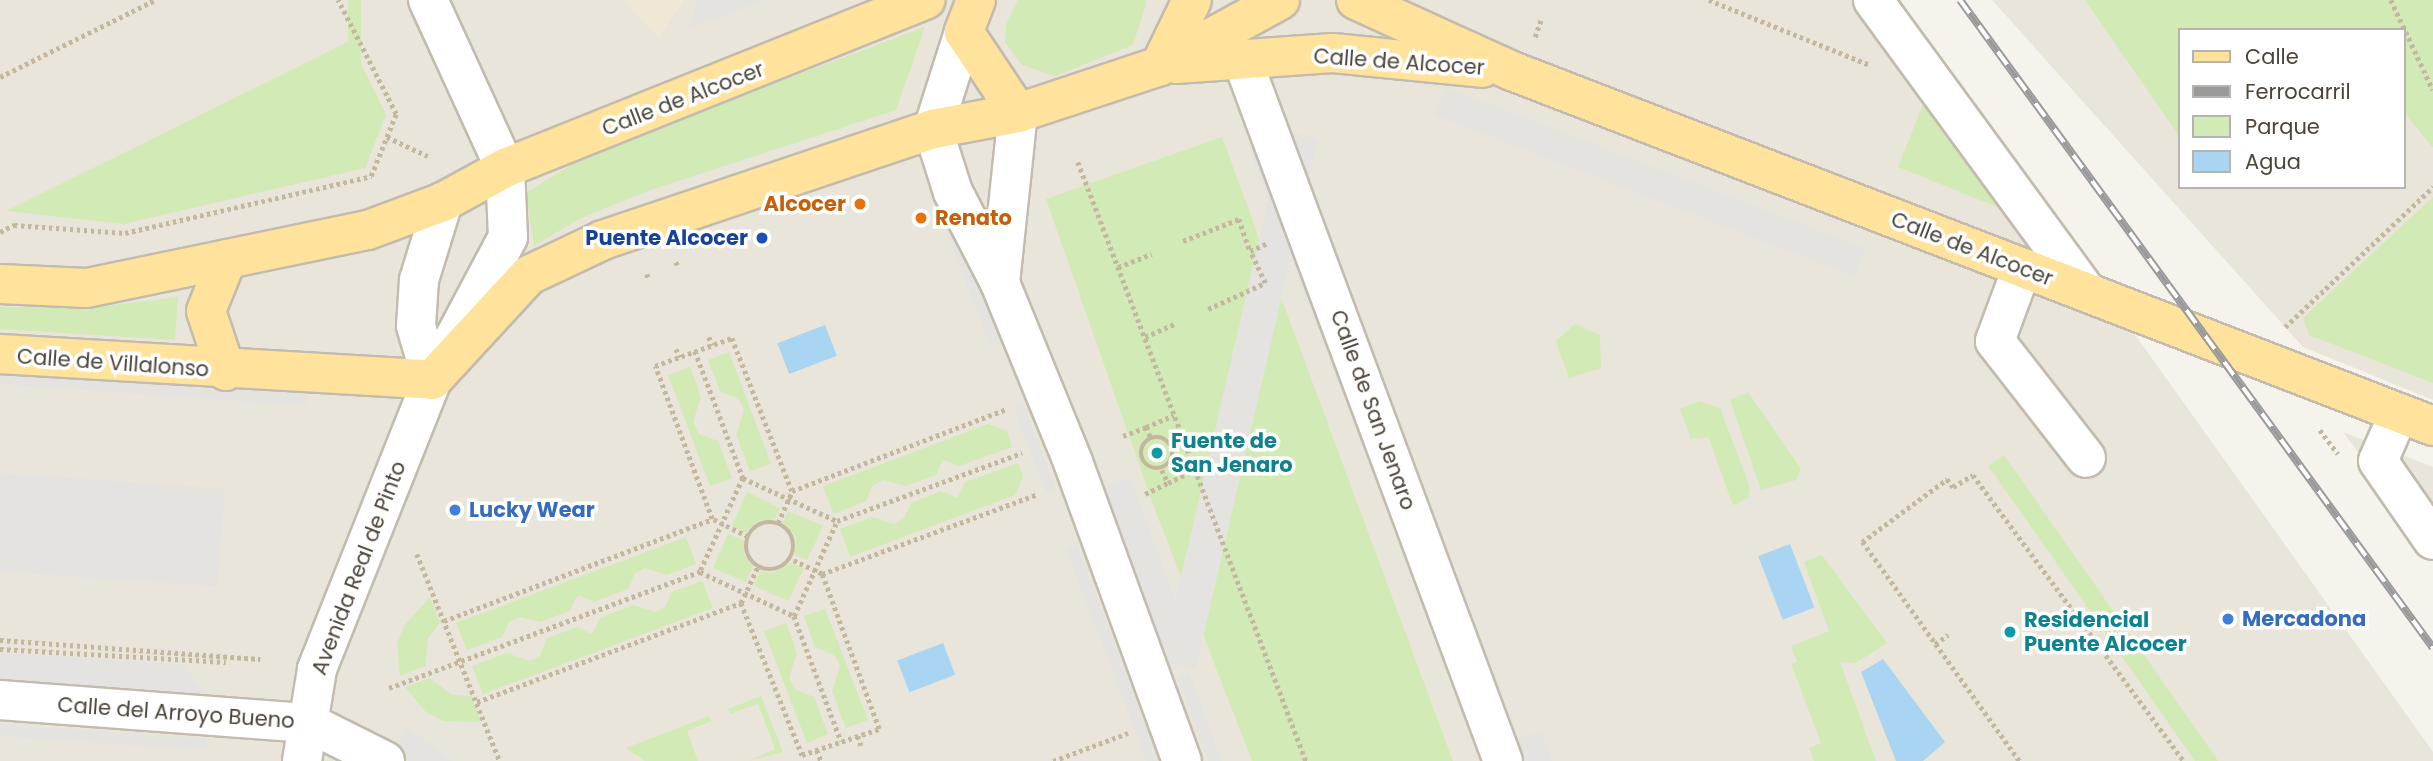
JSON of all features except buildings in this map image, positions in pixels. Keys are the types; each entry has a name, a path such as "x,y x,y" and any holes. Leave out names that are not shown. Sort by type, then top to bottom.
{"main road":[{"name":"Calle de Alcocer","path":"443,202 505,168 926,0"},
{"path":"1160,66 1192,0"},
{"name":"Calle de Alcocer","path":"432,380 529,275 603,240 933,129 1018,113 1160,66 1280,0"},
{"name":"Calle de Alcocer","path":"1356,0 1512,71 2022,268 2257,355 2416,419"},
{"path":"970,16 1018,113"},
{"name":"Calle de Alcocer","path":"1160,66 1333,53 1512,71"},
{"path":"0,284 88,288 368,230 443,202"},
{"name":"Calle de Villalonso","path":"226,371 206,312 227,259"},
{"name":"Calle de Villalonso","path":"0,354 226,371 432,380"}],"street":[{"path":"428,0 505,168"},
{"path":"1873,0 2085,290"},
{"path":"970,16 933,129 953,192 1000,283 1073,463 1182,761"},
{"name":"Calle de San Jenaro","path":"1242,59 1503,761"},
{"path":"1000,283 1018,113"},
{"name":"Avenida Real de Pinto","path":"302,761 317,669 432,380 508,237 505,168"},
{"path":"432,380 416,314 419,280 443,202"},
{"path":"2022,268 1995,341 2086,458"},
{"path":"2416,419 2378,461 2433,540"},
{"name":"Calle del Arroyo Bueno","path":"0,700 309,723 385,761"}],"path":[{"path":"0,77 155,0"},
{"path":"0,237 0,231 14,225 125,233 372,176 396,114 338,0"},
{"path":"1709,0 1908,81 1924,70"},
{"path":"2391,0 2404,28"},
{"path":"1535,37 1542,17"},
{"path":"2405,30 2433,90"},
{"path":"387,137 428,156"},
{"path":"1078,162 1306,761"},
{"path":"2257,355 2433,187"},
{"path":"1183,241 1239,219 1265,283 1208,309"},
{"path":"1251,251 1276,240"},
{"path":"1118,267 1152,254"},
{"path":"1145,337 1177,323"},
{"path":"709,337 712,345"},
{"path":"748,537 712,519 655,366 732,338 792,491"},
{"path":"676,349 680,357"},
{"path":"695,351 743,478 837,522"},
{"path":"778,523 792,491 1007,410"},
{"path":"1124,436 1175,415"},
{"path":"1133,462 1142,459 1151,438 1146,427"},
{"path":"1151,438 1168,441 1173,449 1172,461 1162,470"},
{"path":"1173,449 1186,444"},
{"path":"841,741 794,615 837,522 1022,453"},
{"path":"1142,459 1149,468 1162,470"},
{"path":"1162,470 1168,483"},
{"path":"1145,494 1195,470"},
{"path":"2019,761 1862,541 1947,479 1953,487 1973,475 2184,761"},
{"path":"389,688 700,572 743,478"},
{"path":"790,559 822,574 1038,494"},
{"path":"444,621 712,519"},
{"path":"778,523 757,526 748,537 747,553 758,566 773,569 790,559"},
{"path":"778,523 793,538 790,559"},
{"path":"417,554 500,761"},
{"path":"477,702 741,603 758,566"},
{"path":"700,572 794,615"},
{"path":"741,603 802,755 880,729 822,574"},
{"path":"1935,644 1948,635"},
{"path":"0,640 260,659"},
{"path":"0,649 226,662"},
{"path":"1053,761 1128,733"},
{"path":"858,736 861,746"},
{"path":"817,750 821,761"}],"shaded area":[{"path":"0,0 1896,0 2433,752 2433,761 0,761"},
{"path":"623,0 684,0 659,38"},
{"path":"698,0 766,0 688,29"},
{"path":"1992,0 2433,0 2433,400 2303,347"},
{"path":"1445,87 1865,248 1854,276 1434,115"},
{"path":"1284,131 1318,139 1196,669 1162,661"},
{"path":"1260,145 1477,710 1466,714 1249,149"},
{"path":"953,218 1001,342 990,346 943,222"},
{"path":"0,373 307,394 306,405 0,384"},
{"path":"1023,402 1056,489 1046,493 1013,406"},
{"path":"2343,432 2433,467 2433,553"},
{"path":"0,473 224,489 218,586 0,571"},
{"path":"1130,477 1195,655 1167,665 1103,487"},
{"path":"1077,545 1160,761 1147,761 1066,549"},
{"path":"0,653 182,664 206,694 0,682"},
{"path":"1189,672 1221,761 1209,761 1178,676"},
{"path":"0,724 207,739 207,750 0,736"},
{"path":"405,725 453,761 408,761 396,753"},
{"path":"1541,731 1552,761 1521,761 1513,741"}],"green space":[{"path":"348,0 361,0 361,122 348,122"},
{"path":"1018,0 1145,0 1146,4 1133,45 1055,76 1022,65 1005,42 1006,25"},
{"path":"2085,0 2433,0 2433,148 2405,113 2405,28 2178,28 2178,135"},
{"path":"925,27 896,110 645,192 579,219 534,246 526,193 571,165 626,139"},
{"path":"350,41 386,115 365,168 124,224 6,211"},
{"path":"1924,102 2007,211 1898,167"},
{"path":"1222,137 1453,761 1252,761 1155,510 1046,199"},
{"path":"2433,197 2433,383 2309,335 2303,318"},
{"path":"178,297 175,340 0,329 0,307 105,306"},
{"path":"1575,324 1600,335 1601,368 1569,378 1556,341"},
{"path":"729,352 771,464 750,471 736,435 744,410 738,399 720,391 708,360"},
{"path":"690,367 701,397 693,422 699,434 718,441 732,478 710,486 668,375"},
{"path":"1748,392 1801,469 1796,480 1761,490 1730,400"},
{"path":"1699,401 1720,408 1750,488 1748,498 1737,504 1733,505 1708,437 1691,439 1680,409"},
{"path":"988,424 1007,431 1012,447 959,466 943,460 936,475 905,486 884,480 873,485 866,501 834,514 823,486"},
{"path":"2004,455 2218,761 2195,761 1988,466"},
{"path":"1018,463 1023,477 1015,495 850,557 840,529 872,517 894,524 904,518 911,503 941,491 957,498 965,482"},
{"path":"747,492 780,508 775,519 755,523 746,533 732,526"},
{"path":"788,511 823,526 807,560 795,555 796,537 783,523"},
{"path":"728,534 744,541 744,555 753,566 746,582 713,568"},
{"path":"686,537 696,564 667,575 645,568 635,573 628,589 594,602 578,595 570,611 540,622 519,617 509,622 502,637 467,650 456,623"},
{"path":"1822,555 1887,643 1856,663 1840,662 1876,761 1814,761 1809,748 1821,743 1791,664 1797,662 1791,646 1829,631 1804,562"},
{"path":"791,563 804,568 788,601 754,586 761,571 773,573"},
{"path":"702,581 713,608 483,694 472,666 507,653 529,661 540,656 547,638 577,627 592,634 600,618 633,605 655,612 665,607 672,592"},
{"path":"430,597 440,623 428,638 425,666 400,676 397,644 404,626"},
{"path":"825,609 868,720 846,728 832,691 840,666 834,655 815,647 804,616"},
{"path":"786,623 797,653 789,678 796,690 814,697 828,734 807,743 764,631"},
{"path":"430,678 452,695 471,696 481,722 443,721 426,712 405,687"},
{"path":"761,696 783,752 749,761 775,749 758,704 730,714 728,709"},
{"path":"709,716 711,721 687,731 698,761 645,761 626,748"}],"water":[{"path":"825,325 837,356 789,374 777,343"},
{"path":"1790,544 1814,607 1783,620 1758,556"},
{"path":"943,643 955,675 909,692 897,661"},
{"path":"1883,659 1945,742 1923,761 1896,761 1861,672"}],"railway":[{"path":"1960,0 2433,648"}],"place":[{"name":"Alcocer","path":"860,204"},
{"name":"Renato","path":"921,218"},
{"name":"Puente Alcocer","path":"762,238"},
{"name":"Fuente de San Jenaro","path":"1157,453"},
{"name":"Lucky Wear","path":"455,510"},
{"name":"Mercadona","path":"2228,619"},
{"name":"Residencial Puente Alcocer","path":"2010,632"}]}
